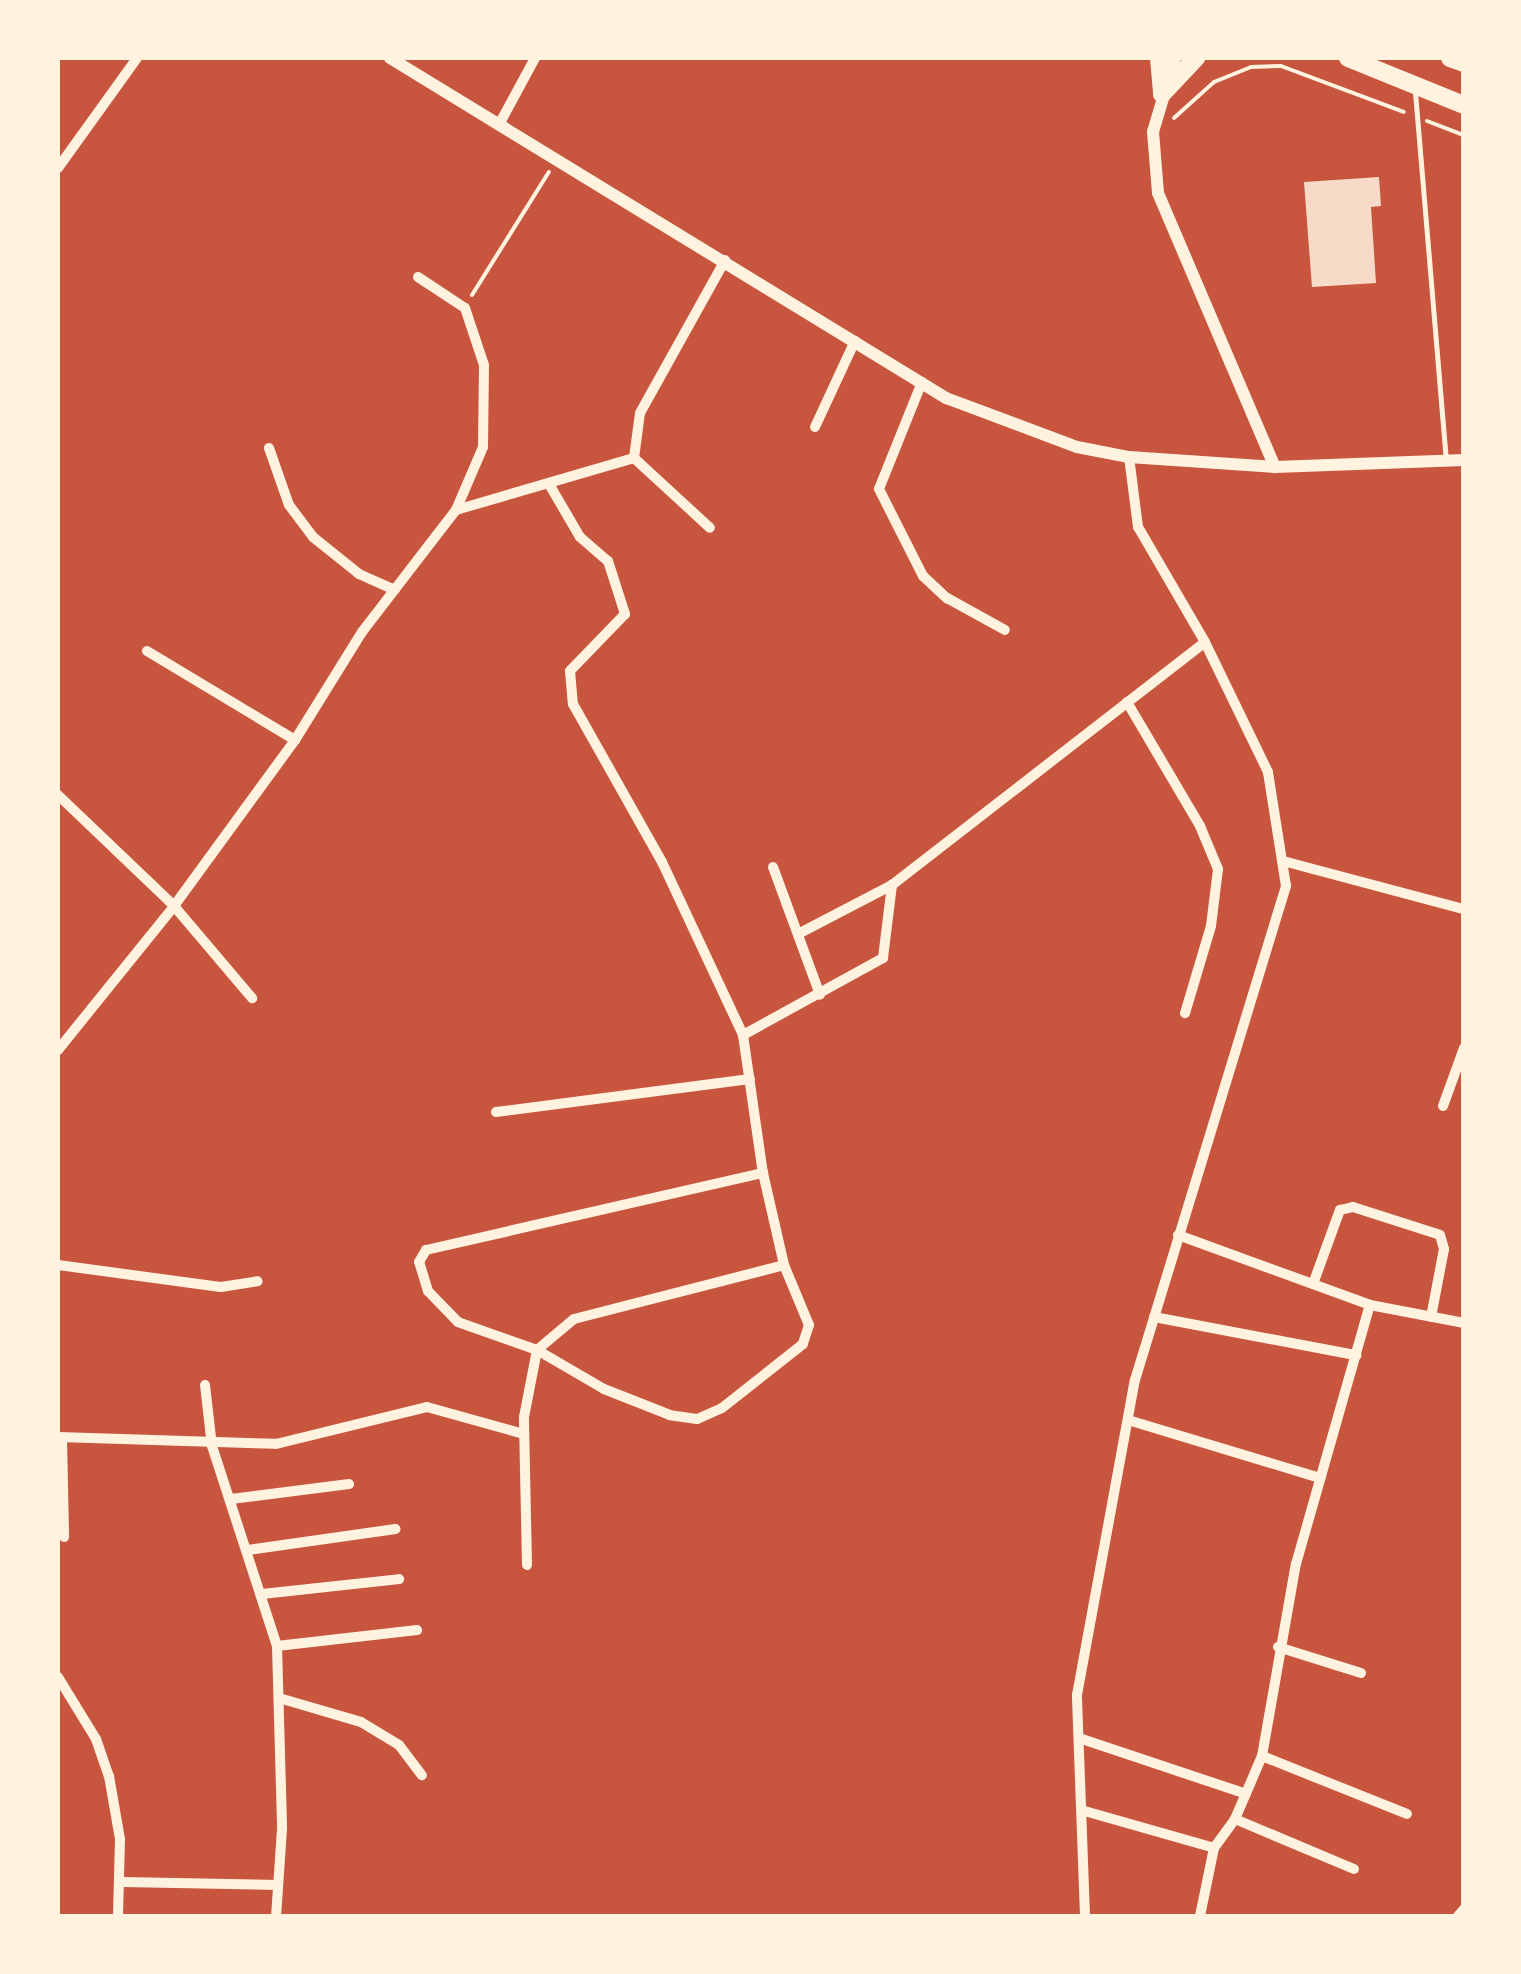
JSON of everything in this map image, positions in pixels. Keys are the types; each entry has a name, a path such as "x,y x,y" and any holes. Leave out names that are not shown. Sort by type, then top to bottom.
{"highway":[{"path":"1159,58 1162,94"},
{"path":"1162,94 1196,58"},
{"path":"1348,58 1464,105"},
{"path":"1450,58 1464,63"}],"street":[{"path":"58,168 137,58"},
{"path":"390,58 501,121 946,398 1058,440 1129,457 1275,467 1464,460"},
{"path":"501,121 535,58"},
{"path":"1175,58 1153,132 1158,193 1275,467"},
{"path":"634,458 640,413 724,260"},
{"path":"58,1050 174,906 295,740 394,590 456,510 484,446 488,405 476,332 465,308 418,277"},
{"path":"814,426 855,342"},
{"path":"922,382 878,489 922,576 947,598 1006,630"},
{"path":"269,448 289,505 313,537 359,574 394,590"},
{"path":"1085,1916 1077,1695 1128,1420 1154,1317 1240,1024 1272,942 1286,886 1268,772 1206,642 1138,527 1129,457"},
{"path":"456,510 634,458"},
{"path":"634,458 710,528"},
{"path":"549,484 572,526 608,561 626,614 570,672 573,704 662,862 743,1035 763,1174 784,1265 806,1309 803,1344 722,1408 697,1419 604,1390 537,1350 458,1322 428,1291 419,1262 426,1250 763,1174"},
{"path":"798,934 892,885 1206,642"},
{"path":"147,652 295,740"},
{"path":"1127,702 1206,838 1218,869 1211,926 1186,1012"},
{"path":"58,794 174,906 252,998"},
{"path":"1283,861 1464,909"},
{"path":"773,867 820,995"},
{"path":"743,1035 884,958 892,885"},
{"path":"1442,1106 1464,1048"},
{"path":"496,1112 750,1079"},
{"path":"1313,1284 1340,1210 1353,1207 1440,1235 1444,1249 1431,1317"},
{"path":"1178,1236 1370,1305 1464,1323"},
{"path":"527,1565 524,1434 537,1350 574,1319 784,1265"},
{"path":"58,1266 222,1287 258,1282"},
{"path":"1200,1916 1214,1848 1235,1819 1262,1756 1278,1647 1320,1478 1370,1305"},
{"path":"1154,1317 1356,1355"},
{"path":"205,1385 212,1446 277,1646 276,1916"},
{"path":"64,1538 60,1438 138,1435 212,1446 276,1444 427,1408 524,1434"},
{"path":"1128,1420 1320,1478"},
{"path":"231,1499 349,1484"},
{"path":"248,1550 396,1529"},
{"path":"262,1594 400,1579"},
{"path":"277,1646 417,1630"},
{"path":"1278,1647 1360,1673"},
{"path":"58,1677 96,1740 108,1776 122,1882 118,1916"},
{"path":"278,1698 361,1722 400,1745 422,1775"},
{"path":"1078,1738 1246,1794"},
{"path":"1262,1756 1407,1814"},
{"path":"1081,1810 1214,1848"},
{"path":"1235,1819 1354,1869"},
{"path":"122,1882 278,1885"},
{"path":"1458,1916 1464,1909"}],"lane":[{"path":"1414,84 1446,460"}],"path":[{"path":"1153,132 1214,82 1251,67 1280,66 1464,136"},
{"path":"465,308 558,156"}],"building":[{"path":"1379,177 1381,206 1371,207 1376,283 1312,287 1304,182"}]}
